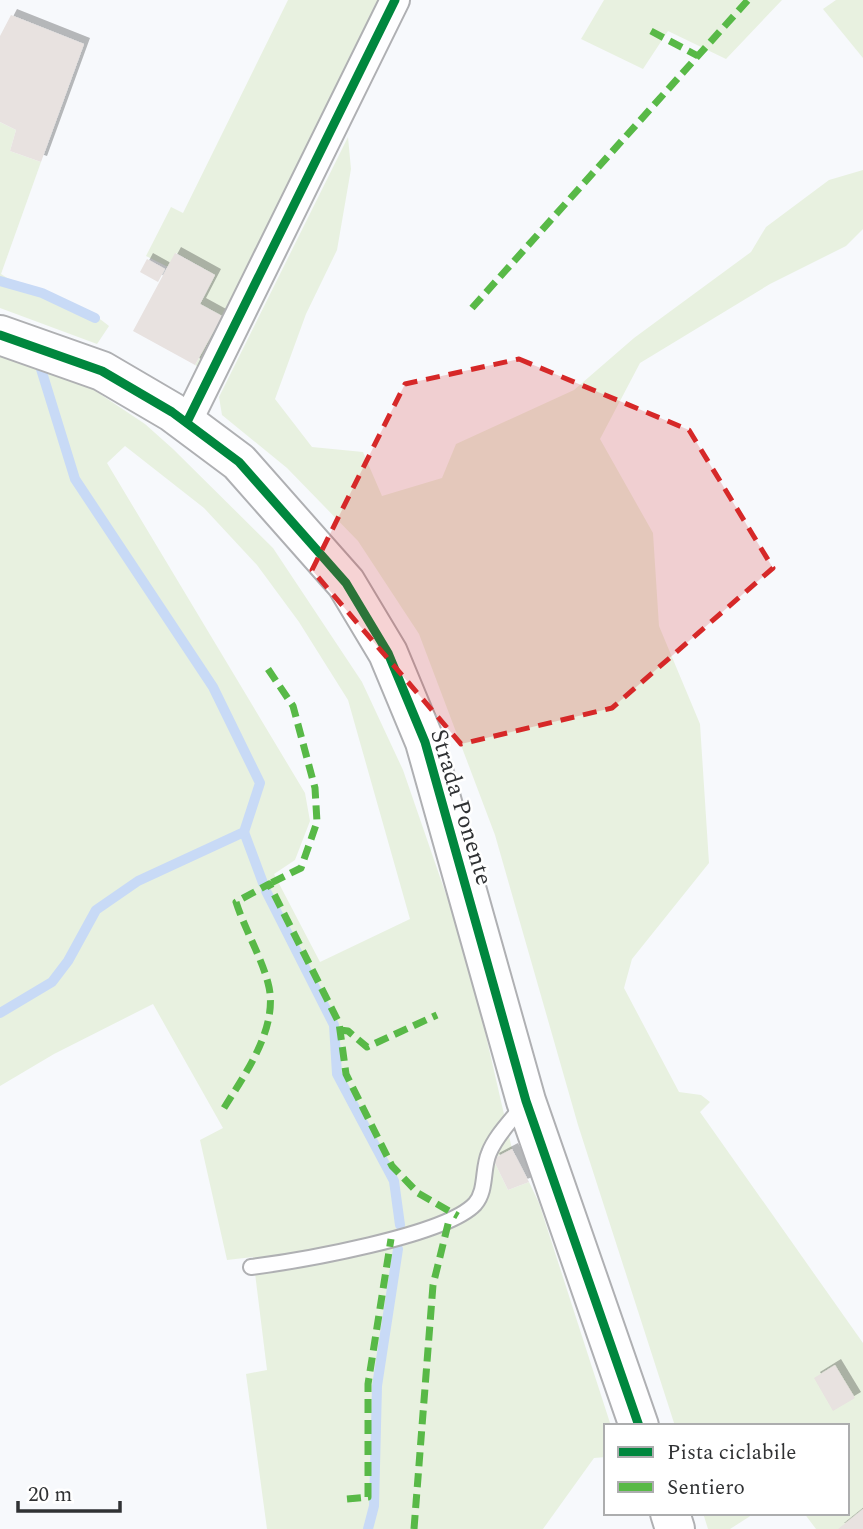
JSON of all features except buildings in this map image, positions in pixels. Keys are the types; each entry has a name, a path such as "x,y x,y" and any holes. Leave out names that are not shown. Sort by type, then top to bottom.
{"main road":[{"name":"Strada Ponente","path":"0,335 102,372 187,422 239,461 346,583 388,653 425,742 526,1101 638,1424"}],"street":[{"path":"187,422 395,0"}],"lane":[{"path":"251,1267 427,1231 458,1216 475,1203 482,1190 489,1153 526,1101"}],"highlighted area":[{"path":"519,359 689,430 773,568 612,708 461,744 312,570 405,384"}],"green space":[{"path":"288,0 385,0 202,369 195,365 222,316 200,304 215,275 176,253 168,267 146,256 171,207 183,213"},
{"path":"604,0 782,0 726,59 668,31 643,69 581,39"},
{"path":"836,0 863,0 863,58 823,9"},
{"path":"0,122 16,130 10,151 41,162 1,274 15,282 68,301 102,320 109,326 97,344 0,308"},
{"path":"348,137 351,169 337,250 306,314 275,399 312,447 363,452 382,496 442,478 456,444 574,390 634,338 751,252 766,227 829,180 863,170 863,229 846,246 770,284 640,363 600,439 653,533 659,626 700,724 709,863 632,959 624,988 679,1092 701,1095 710,1102 700,1112 863,1343 863,1509 840,1529 816,1529 806,1515 849,1515 849,1424 674,1424 578,1125 495,835 419,634 358,541 287,468 222,415 219,397"},
{"path":"0,350 91,388 145,424 173,449 273,548 362,682 403,770 450,906 483,1023 512,1149 493,1159 508,1190 529,1182 539,1203 610,1424 604,1424 604,1457 594,1458 543,1529 267,1529 246,1374 267,1370 253,1257 227,1260 200,1140 223,1128 153,1004 54,1054 0,1086","holes":["125,446 204,508 257,565 299,622 348,700 410,919 320,962 274,874 295,860 310,821 305,793 107,463"]},
{"path":"704,1515 752,1515 730,1529 708,1529"}],"waterway":[{"path":"0,281 42,293 95,318"},
{"path":"0,1013 52,982 68,961 96,910 138,881 244,832 260,783 213,687 75,479 41,369"},
{"path":"244,832 263,883"},
{"path":"266,891 334,1025 337,1074 394,1181 400,1225"},
{"path":"368,1529 374,1506 377,1386 398,1249"}],"marked path":[{"path":"472,308 748,0"},
{"path":"651,31 698,56"},
{"path":"268,669 293,706 315,788 317,822 301,868 269,884"},
{"path":"224,1108 258,1049 269,1016 270,999 265,973 236,902 269,884 339,1023 346,1074 392,1166 418,1193 458,1216"},
{"path":"340,1030 348,1031 367,1047 437,1015"},
{"path":"414,1529 433,1285 449,1220"},
{"path":"347,1499 368,1497 368,1384 391,1239"}],"cycle path":[{"path":"187,422 395,0"},
{"path":"0,335 102,371 172,412 239,462 346,583 388,653 425,742 526,1101 638,1424"}]}
